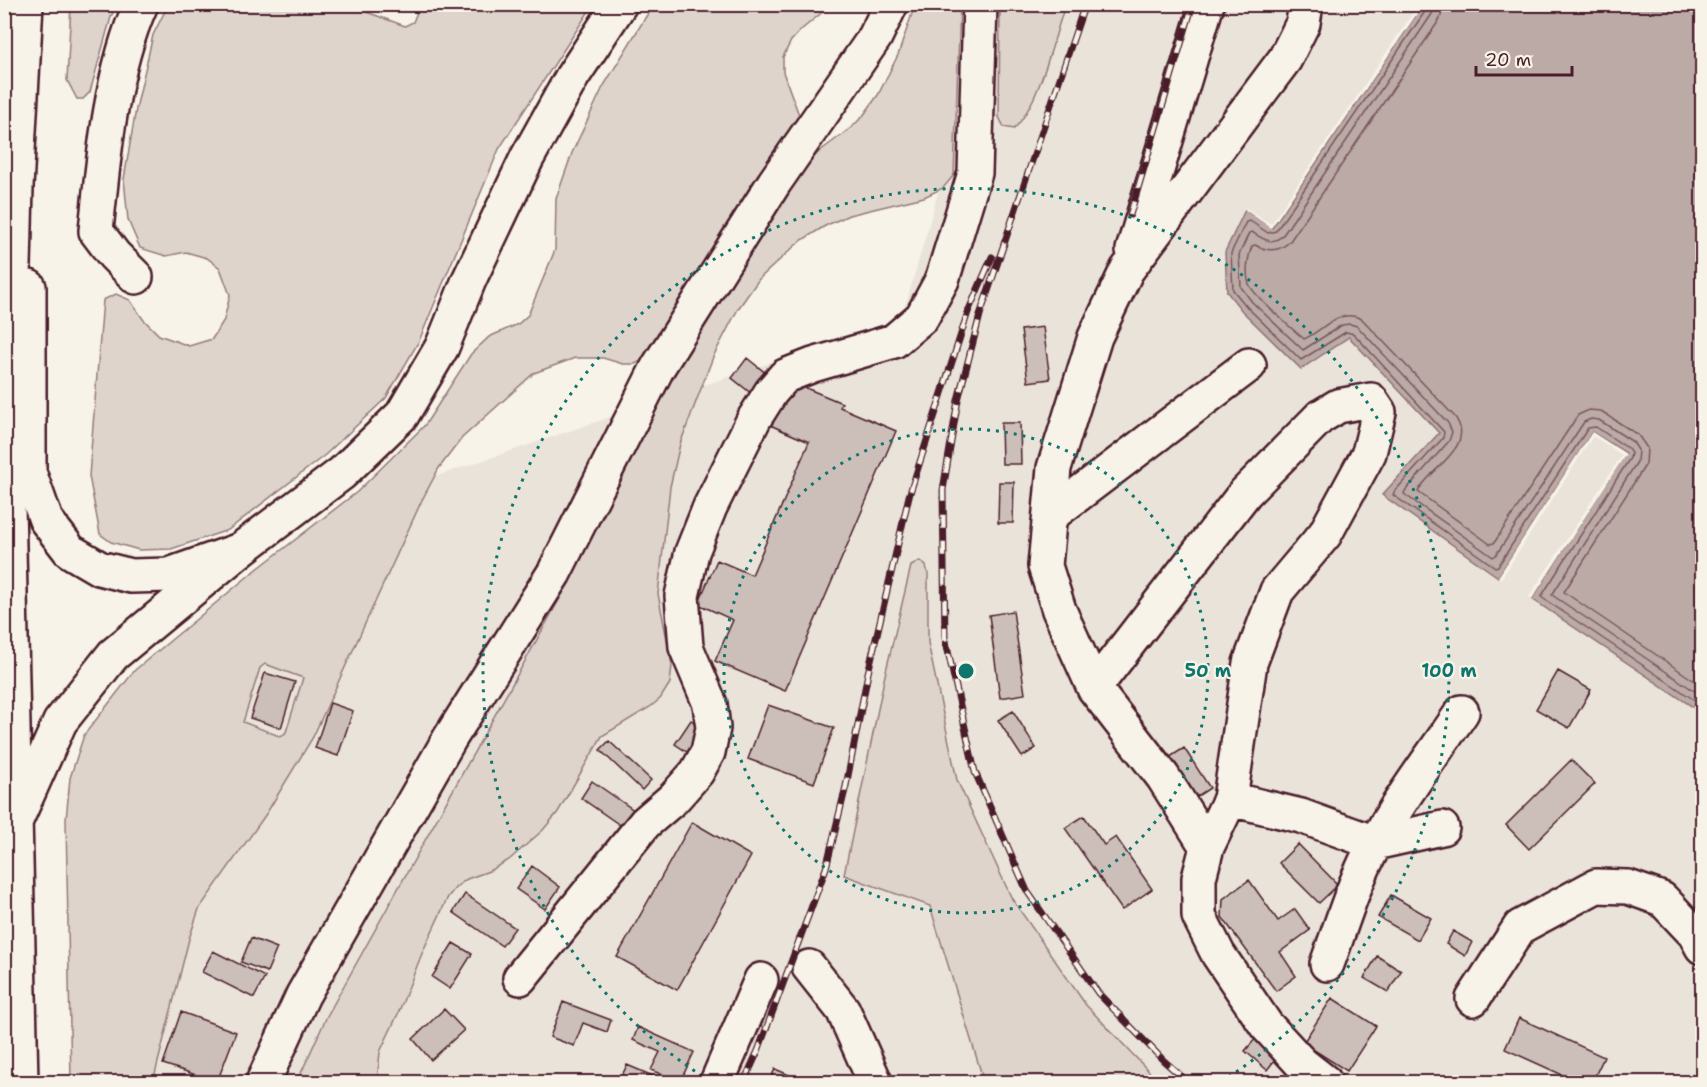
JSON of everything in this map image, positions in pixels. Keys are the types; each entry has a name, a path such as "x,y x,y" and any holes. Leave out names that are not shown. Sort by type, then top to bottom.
{"main road":[{"path":"21,1083 9,504 16,187 26,4"},
{"path":"135,277 96,231 113,104 130,28 141,4"},
{"path":"14,825 60,722 113,655 240,550 342,473 402,416 442,347 469,280 527,158 572,77 620,4"},
{"path":"263,1083 303,995 450,738 554,573 657,367 774,183 875,37 891,4"},
{"path":"520,978 645,823 674,798 697,772 708,752 713,728 710,704 686,647 682,596 692,552 710,507 754,419 771,392 785,376 813,365 894,341 922,317 942,280 975,173 980,4"},
{"path":"1207,848 1163,777 1094,688 1059,609 1045,566 1054,468 1095,337 1127,270 1208,4"},
{"path":"1127,270 1285,59 1303,23 1306,4"},
{"path":"16,187 30,228 29,472 46,520 69,551 99,568 131,576 169,575 240,550"},
{"path":"1051,515 1249,366"},
{"path":"1094,688 1245,493 1320,417 1338,406 1371,400 1379,412 1369,453 1325,534 1277,591 1250,663 1230,799 1207,848 1199,878 1199,916 1218,954 1266,1025 1302,1064 1325,1083"},
{"path":"1327,964 1362,869 1375,843 1462,712"},
{"path":"1230,799 1301,816 1375,843 1442,828"},
{"path":"1473,999 1520,927 1596,886 1628,887 1662,899 1695,934 1702,948"},
{"path":"810,967 843,1010 875,1083"},
{"path":"717,1083 761,980"}],"shaded area":[{"path":"71,5 116,5 90,92 83,99 77,99 67,80"},
{"path":"168,5 357,5 361,10 405,26 413,22 420,5 593,5 499,149 419,341 386,398 325,455 228,530 171,549 139,550 111,542 100,534 89,476 103,300 116,294 130,300 143,319 159,335 189,346 212,339 224,320 230,295 220,268 207,258 186,252 166,256 140,248 128,220 124,179 136,109 153,35"},
{"path":"653,5 831,5 801,30 791,41 783,57 783,72 799,115 795,127 759,174 643,360 635,364 623,364 603,358 575,358 534,373 462,438 439,468 422,500 313,737 266,814 199,909 189,939 153,1082 71,1082 66,820 70,778 84,735 135,670 252,573 357,492 425,425 471,354 489,337 518,324 528,315 555,250 556,199 572,153 603,87","holes":["265,664 303,678 286,732 283,735 279,736 243,722 260,668"]},
{"path":"915,5 960,5 954,175 943,188 924,197 849,215 799,242 759,279 738,309 713,357 680,444 670,487 658,594 672,665 670,683 660,699 650,707 602,736 558,812 543,830 509,860 467,879 448,897 380,1052 377,1082 297,1082 327,1016 568,584 669,377 783,198 808,163 852,127 878,95 898,55"},
{"path":"992,5 1423,5 1271,228 1245,210 1301,368 1349,337 1439,433 1383,495 1592,432 1626,454 1532,599 1702,713 1702,1082 75,1082 67,802 178,635 343,508 902,318"},
{"path":"1000,5 1065,5 1038,87 1023,117 1014,129 1004,127 999,117"},
{"path":"920,561 926,566 928,574 928,643 957,780 1012,899 1086,1005 1159,1082 984,1082 930,906 844,875 885,675 911,566"}],"water":[{"path":"1423,5 1702,5 1702,713 1532,599 1626,453 1592,432 1498,577 1382,495 1439,433 1349,337 1301,369 1242,311 1227,292 1225,252 1245,210 1272,228"}],"pier":[{"path":"1419,4 1423,5 1271,228 1245,210 1246,208 1271,224"},
{"path":"1592,432 1626,454 1532,599 1529,597 1622,455 1593,436 1501,579 1498,577"}],"building":[{"path":"1043,327 1050,379 1028,382 1021,330"},
{"path":"747,358 772,378 757,398 732,378"},
{"path":"789,381 842,403 840,407 896,431 785,691 715,661 733,620 698,604 717,560 752,575 809,442 770,425"},
{"path":"1001,423 1020,423 1021,464 1002,464"},
{"path":"999,482 1014,482 1013,523 998,523"},
{"path":"1013,611 1025,694 1000,698 989,615"},
{"path":"1558,671 1591,690 1569,728 1536,709"},
{"path":"265,673 295,682 281,728 250,718"},
{"path":"330,703 353,711 338,756 315,748"},
{"path":"768,705 834,728 814,783 748,759"},
{"path":"1013,711 1036,748 1022,757 998,720"},
{"path":"691,720 706,730 690,754 675,744"},
{"path":"609,741 651,780 642,790 600,750"},
{"path":"1184,748 1210,788 1196,797 1170,757"},
{"path":"1571,760 1595,784 1529,849 1506,825"},
{"path":"592,781 638,813 627,830 581,798"},
{"path":"1084,816 1104,845 1116,837 1152,889 1122,910 1065,828"},
{"path":"692,822 751,856 677,990 617,957"},
{"path":"1298,844 1338,885 1319,903 1279,863"},
{"path":"532,866 560,887 545,909 516,889"},
{"path":"1249,880 1278,921 1295,909 1310,930 1280,952 1296,976 1276,991 1222,917 1223,899"},
{"path":"465,894 515,928 502,946 453,912"},
{"path":"1391,895 1431,918 1418,940 1378,917"},
{"path":"1453,931 1472,942 1465,956 1446,944"},
{"path":"251,938 277,948 267,972 241,962"},
{"path":"453,943 472,954 450,989 432,977"},
{"path":"213,951 265,977 254,998 202,972"},
{"path":"1377,956 1401,971 1388,992 1364,978"},
{"path":"1332,998 1376,1026 1347,1071 1303,1043"},
{"path":"563,1002 611,1020 607,1032 583,1023 574,1046 550,1037"},
{"path":"444,1009 464,1030 431,1060 413,1039"},
{"path":"181,1012 236,1032 217,1082 163,1064"},
{"path":"1519,1018 1604,1057 1592,1082 1578,1082 1505,1049"},
{"path":"638,1027 694,1052 680,1082 651,1070 660,1052 633,1040"},
{"path":"1256,1038 1277,1057 1267,1070 1245,1051"},
{"path":"1702,1057 1702,1082 1690,1082"},
{"path":"627,1065 667,1082 619,1082"},
{"path":"775,1069 806,1082 769,1082"}],"railway":[{"path":"1085,4 980,315 958,400 943,490 945,638 975,772 1027,891 1098,993 1164,1061 1188,1082"},
{"path":"1130,215 1193,4"},
{"path":"744,1082 758,1051 826,868 909,496 968,312 992,257"}]}
